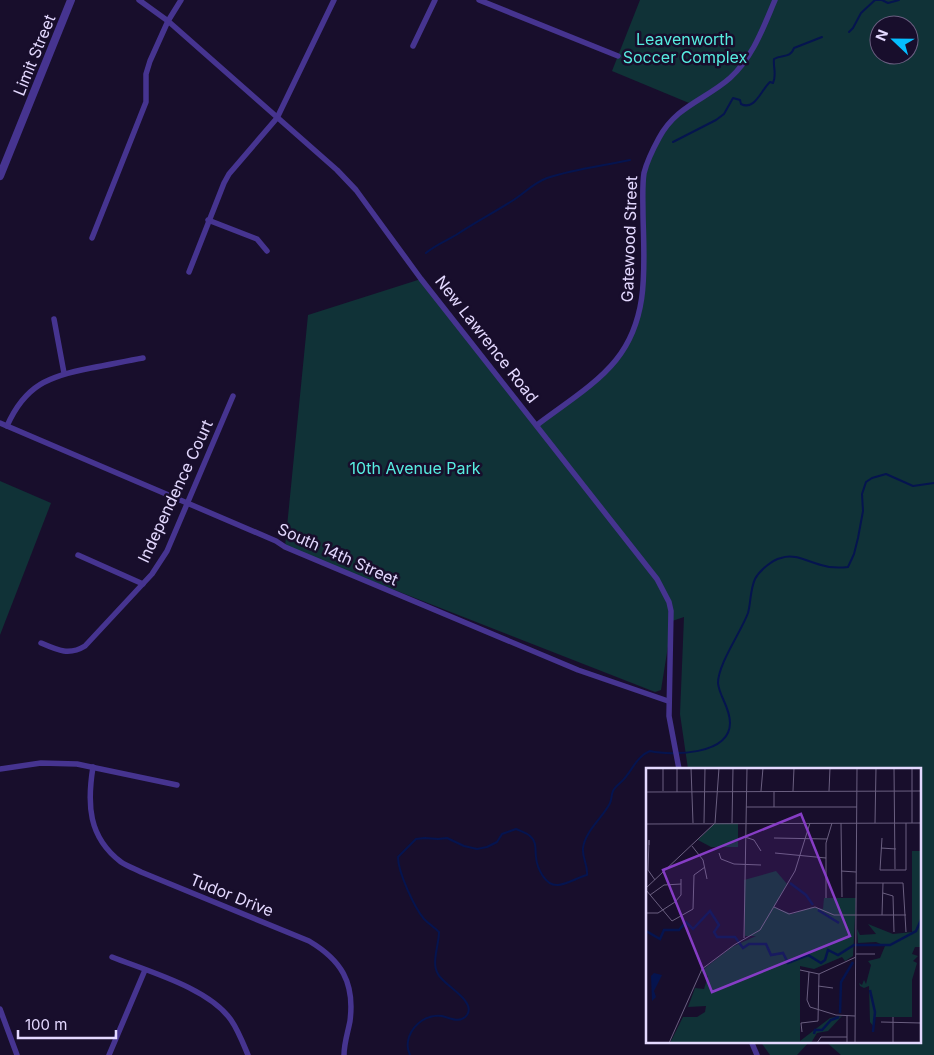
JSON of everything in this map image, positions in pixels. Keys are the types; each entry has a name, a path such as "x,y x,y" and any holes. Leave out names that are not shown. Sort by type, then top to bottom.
{"street":[{"name":"Limit Street","path":"0,176 71,0"},
{"name":"New Lawrence Road","path":"139,0 168,21 337,170 356,190 421,279 657,579 669,602 672,621 668,701 672,737 679,768"},
{"path":"92,238 146,102 146,74 150,61 168,21 181,0"},
{"path":"189,272 208,220 229,174 277,118 334,0"},
{"path":"413,46 435,0"},
{"path":"479,0 618,56"},
{"name":"Gatewood Street","path":"537,425 599,377 616,360 627,344 635,327 643,293 644,173 651,154 660,136 674,117 690,104 728,80 741,68 751,54 775,0"},
{"path":"208,220 256,239 267,251"},
{"path":"54,318 64,373"},
{"path":"7,426 13,412 24,397 37,386 51,378 64,373 144,358"},
{"name":"Independence Court","path":"41,643 65,652 79,650 85,646 160,563 233,396"},
{"name":"South 14th Street","path":"0,423 276,541 285,547 578,670 668,701"},
{"path":"78,555 142,584"},
{"path":"0,769 41,763 78,764 177,785"},
{"name":"Tudor Drive","path":"93,767 89,804 91,817 96,833 106,848 121,862 308,941 324,950 336,962 344,973 349,986 350,996 350,1015 344,1055"},
{"path":"112,957 198,991 216,1004 231,1020 248,1055"},
{"path":"109,1055 145,970"},
{"path":"0,1009 17,1055"},
{"path":"751,1042 757,1055"}],"green space":[{"path":"640,0 934,0 934,1055 841,1055 826,1042 922,1042 922,768 688,768 680,714 684,617 672,621 661,690 655,692 285,547 308,315 421,279 537,425 599,377 627,344 640,310 644,173 660,136 689,103 612,71"},
{"path":"0,481 51,503 0,635"},
{"path":"761,1042 809,1042 797,1055 770,1055"}],"waterway":[{"path":"849,32 861,13 875,0 882,0 888,3 899,0"},
{"path":"673,142 716,120 724,114 733,98 740,100 741,104 750,105 770,82 773,83 775,77 774,59 788,55 794,48 822,37"},
{"path":"426,253 512,201 542,180 567,172 630,160"},
{"path":"410,1055 408,1039 411,1032 422,1020 432,1016 442,1016 455,1020 461,1019 467,1015 469,1010 464,999 441,978 436,970 435,959 439,932 424,919 416,906 407,889 398,857 416,839 447,838 464,846 477,849 497,842 502,834 516,829 529,835 534,841 538,866 549,883 561,885 587,875 583,852 584,842 610,803 614,789 642,756 650,751 660,753 698,751 721,742 727,734 730,717 719,688 719,675 745,621 753,583 759,573 777,559 786,557 796,557 828,567 848,567 858,538 863,511 862,494 866,482 886,474 913,486 934,483"}],"park label":[{"name":"Leavenworth Soccer Complex","path":"685,48"},
{"name":"10th Avenue Park","path":"415,468"}]}
